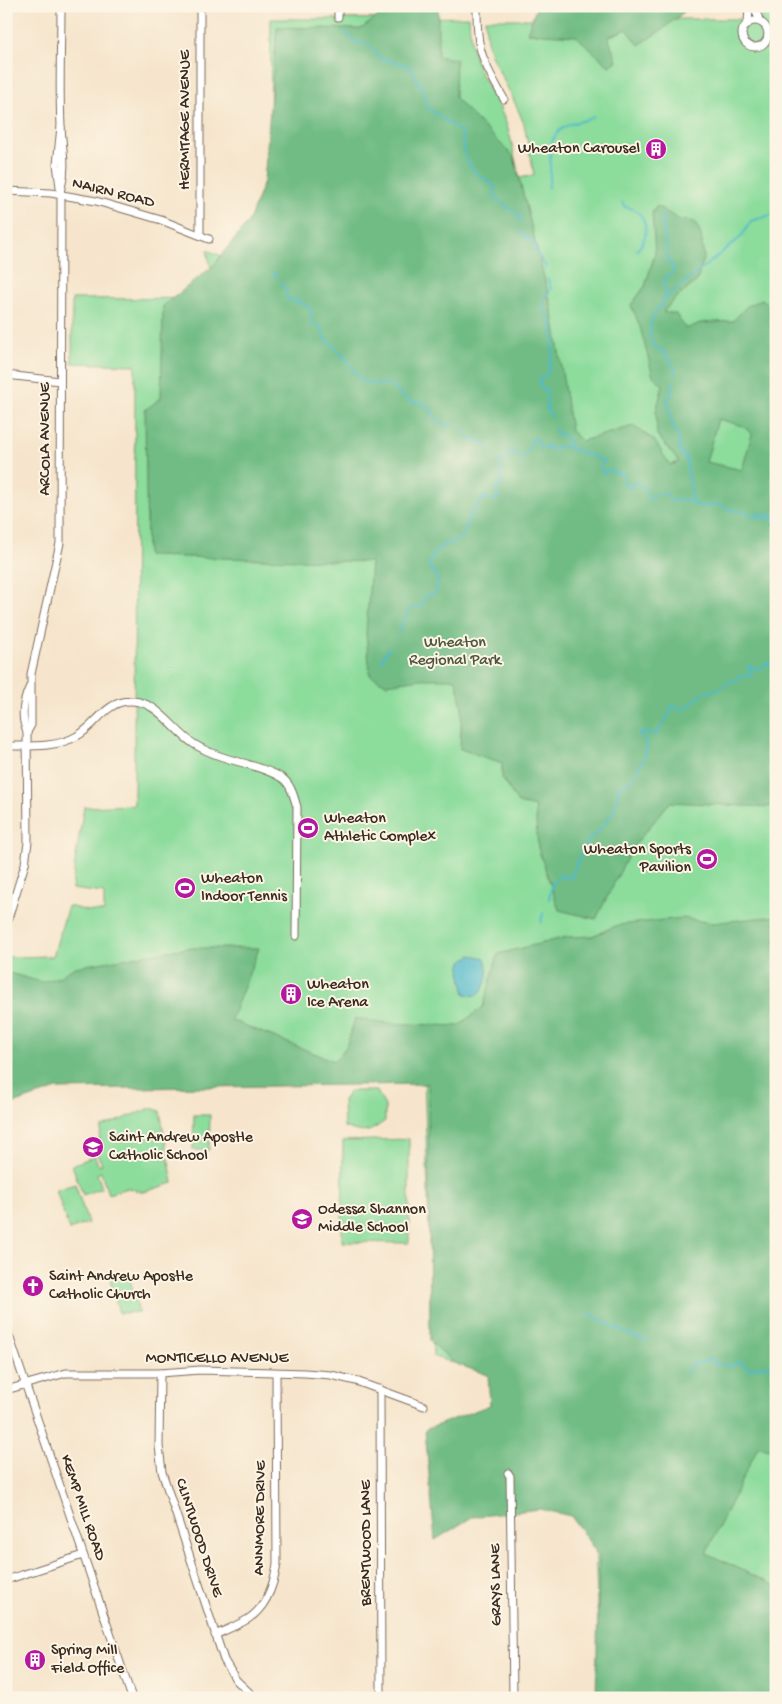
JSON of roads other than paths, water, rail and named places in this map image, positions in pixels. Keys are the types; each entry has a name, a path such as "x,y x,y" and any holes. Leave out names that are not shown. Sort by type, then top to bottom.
{"street":[{"name":"ARCOLA AVENUE","path":"6,925 25,864 28,842 27,732 31,725 31,674 60,543 60,193 65,164 61,127 61,6"},
{"name":"HERMITAGE AVENUE","path":"200,6 200,234"},
{"path":"338,6 338,17"},
{"path":"477,6 478,36 482,54 490,74 504,99"},
{"path":"749,6 748,24 743,34 746,42 753,46 762,45 772,35 760,22 754,6"},
{"path":"748,24 760,22"},
{"name":"NAIRN ROAD","path":"6,191 60,193 133,211 200,234 209,239"},
{"path":"6,375 60,381"},
{"path":"6,746 59,743 78,736 106,710 119,702 129,700 141,701 157,711 192,743 212,753 267,770 284,779 293,792 297,808 296,936"},
{"name":"KEMP MILL ROAD","path":"6,1327 132,1698"},
{"name":"MONTICELLO AVENUE","path":"6,1390 66,1373 160,1373 200,1370 305,1373 331,1375 356,1380 424,1406"},
{"name":"CLINTWOOD DRIVE","path":"160,1373 159,1446 162,1472 224,1660 236,1680 255,1698"},
{"name":"ANNMORE DRIVE","path":"215,1635 249,1618 264,1603 275,1577 276,1373"},
{"name":"BRENTWOOD LANE","path":"380,1389 381,1698"},
{"name":"GRAYS LANE","path":"508,1474 510,1476 512,1698"},
{"path":"6,1580 82,1555"}],"water":[{"path":"471,955 485,958 487,963 487,979 477,996 465,994 460,972 462,961"}],"waterway":[{"path":"345,32 356,43 367,43 380,58 412,68 425,94 427,107 462,133 464,152 469,165 495,186 495,198 520,216 520,222"},
{"path":"548,188 550,180 550,154 554,138 566,126 593,117"},
{"path":"622,202 625,207 638,213 645,224 645,237 637,250"},
{"path":"667,297 741,237 751,221 774,214"},
{"path":"662,215 667,256 670,265 673,265 673,272 665,278 664,288 667,297 652,318 650,335 654,347 663,350 665,355 668,356 675,368 675,374"},
{"path":"522,233 534,244 537,254 546,269"},
{"path":"273,272 276,277"},
{"path":"548,279 551,289 541,305 551,322 554,339 547,375 540,379 540,387 546,390 547,410 552,417"},
{"path":"281,283 287,291 286,296 289,301 299,300 299,304 308,305 313,318 310,325 321,326 324,337 349,362 360,380 373,384 388,384 409,401 423,403 431,410 437,421 451,427"},
{"path":"674,382 668,401 669,412 678,438 679,450 686,458 692,502"},
{"path":"556,428 556,433 564,435 571,447"},
{"path":"462,429 476,443 481,442 489,449"},
{"path":"398,632 411,608 421,606 426,596 435,593 437,580 430,568 430,562 434,554 444,544 452,543 462,537 470,515 485,497 494,500 499,498 496,487 502,484 499,461 508,459 508,450 514,451 517,457 523,458 529,449 532,439 536,438 540,447 545,448 548,445 550,449 556,449 558,445 571,447 574,451 579,450 582,454 592,455 596,459 604,461 601,469 604,474 610,469 615,473 624,474 626,487 630,488 635,482 640,487 642,486 646,489 648,499 659,493 665,493 672,502 684,499 702,507 717,504 753,516 768,513 776,519"},
{"path":"753,516 775,520"},
{"path":"381,661 389,647"},
{"path":"549,899 552,884 561,875 571,878 587,841 596,834 614,811 619,788 632,780 646,754 647,743 639,733 647,732 656,735 670,713 672,706 683,710 705,692 714,691 731,681 737,681 739,676 751,676 752,673 749,670 749,666 757,669 764,667 765,664 776,663"},
{"path":"541,923 543,913"},
{"path":"587,1313 624,1332 647,1341"},
{"path":"686,1373 695,1362 702,1363 712,1358 715,1365 723,1364 729,1367 740,1361 749,1369 774,1364 776,1366"}],"place":[{"name":"Wheaton Carousel","path":"656,149"},
{"name":"Wheaton Athletic Complex","path":"308,828"},
{"name":"Wheaton Sports Pavilion","path":"707,859"},
{"name":"Wheaton Indoor Tennis","path":"185,888"},
{"name":"Wheaton Ice Arena","path":"291,994"},
{"name":"Saint Andrew Apostle Catholic School","path":"93,1147"},
{"name":"Odessa Shannon Middle School","path":"302,1219"},
{"name":"Saint Andrew Apostle Catholic Church","path":"33,1286"},
{"name":"Spring Mill Field Office","path":"35,1660"}],"park label":[{"name":"Wheaton Regional Park","path":"455,652"}]}
